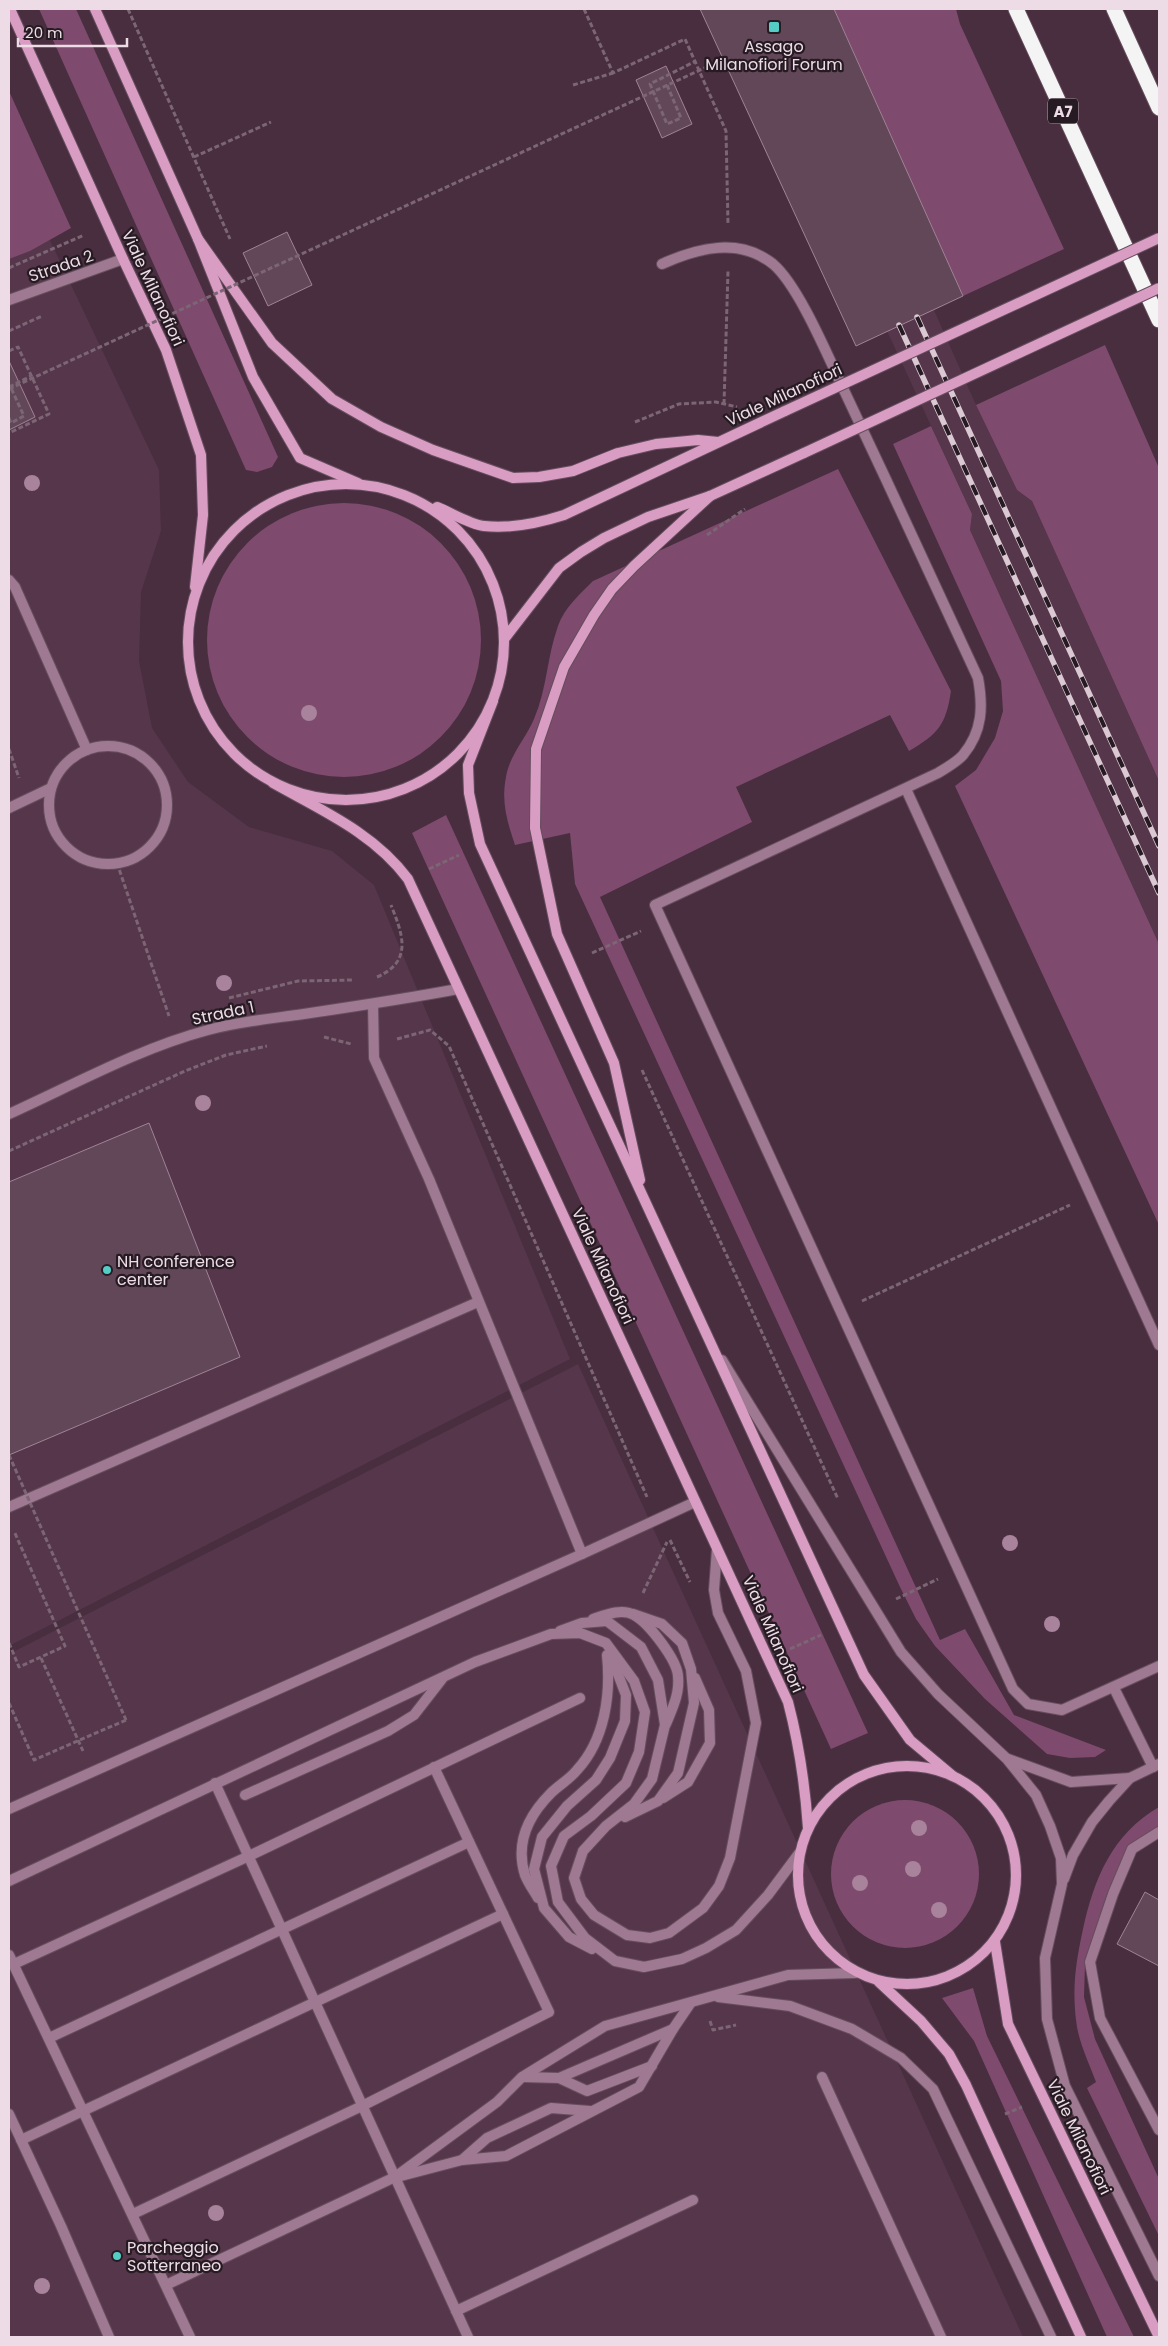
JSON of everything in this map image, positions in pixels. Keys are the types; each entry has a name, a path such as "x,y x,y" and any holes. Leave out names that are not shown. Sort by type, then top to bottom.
{"highway":[{"name":"A7","path":"1016,9 1159,320"},
{"path":"1114,9 1159,108"}],"main road":[{"name":"Viale Milanofiori","path":"10,9 122,259 166,350 201,455 203,515 194,595"},
{"path":"95,9 198,239 253,377 300,458 361,484"},
{"name":"Viale Milanofiori","path":"414,498 483,526 518,526 564,515 1159,238"},
{"path":"198,239 272,343 332,399 381,427 433,450 513,478 539,477 573,471 618,454 656,444 698,440 718,442"},
{"path":"505,638 560,568 604,538 648,517 710,496 1159,288"},
{"path":"493,701 461,752 442,768 403,791 373,799 347,801 301,794 273,783 254,772 236,757 215,733 201,707 191,679 187,649 189,618 194,595 214,556 227,538 245,520 267,504 290,494 325,485 361,484 393,490 414,498 445,518 471,544 486,567 499,600 505,638 503,668 493,701 468,765 469,793 480,844 864,1675 910,1740 953,1776 985,1798 1007,1830 1017,1868 1012,1907 995,1942 962,1970 930,1982 922,1984 879,1982"},
{"path":"644,1198 614,1063 557,934 535,828 536,749 564,667 594,615 612,589 634,566 710,496"},
{"name":"Viale Milanofiori","path":"273,783 356,830 377,845 397,864 408,879 788,1702 798,1741 805,1782 808,1828"},
{"path":"953,1776 920,1766 887,1768 855,1779 828,1800 808,1828 800,1852 798,1888 807,1922 827,1951 855,1972 879,1982 922,2021 949,2054 966,2085 1081,2337"},
{"name":"Viale Milanofiori","path":"995,1942 1008,2024 1159,2337"}],"lane":[{"path":"662,264 688,252 719,246 754,253 773,265 796,294 978,678 983,702 978,731 963,756 938,773 655,905 1012,1690 1028,1704 1062,1710 1159,1666"},
{"name":"Strada 2","path":"9,300 122,259"},
{"path":"9,580 15,587 87,750"},
{"path":"106,746 126,749 143,758 157,772 165,790 167,810 162,828 151,845 136,857 117,863 97,863 79,856 64,844 53,827 49,808 51,788 65,765 71,759 87,750 106,746"},
{"path":"9,808 51,788"},
{"path":"906,789 1159,1345"},
{"name":"Strada 1","path":"9,1114 176,1040 236,1023 373,1004 458,989"},
{"path":"373,1004 374,1058 429,1179 582,1554"},
{"path":"9,1507 478,1302"},
{"path":"707,1336 907,1659 938,1694 1008,1759 1036,1795 1050,1826 1061,1858 1062,1884"},
{"path":"9,1809 695,1502"},
{"path":"633,1614 659,1637 678,1675 677,1698 665,1725 652,1778 634,1804 606,1826 583,1851 574,1878 581,1898 594,1915 626,1935 650,1938 669,1933 689,1918 702,1908 718,1886 730,1858 756,1723 746,1671 718,1613 714,1590 717,1549"},
{"path":"9,1881 475,1662 610,1613 633,1614 662,1624 682,1643 691,1670 710,1710 710,1743 688,1782 658,1801 606,1826"},
{"path":"582,1623 607,1621 641,1647 658,1680 665,1725"},
{"path":"551,1634 580,1633 606,1643 634,1681 645,1712 639,1752 626,1783 591,1816 564,1836 551,1866 558,1902 585,1938 615,1961"},
{"path":"606,1643 608,1699 593,1746 577,1770 552,1792 530,1817 521,1847 525,1876 544,1908 569,1937 615,1961 644,1967 682,1959 706,1948 736,1930 768,1895 800,1852"},
{"path":"544,1908 534,1869 542,1837 566,1806 596,1780 610,1758 625,1721 626,1695 606,1643"},
{"path":"658,1801 678,1773 694,1703 691,1670"},
{"path":"245,1795 388,1731 414,1715 444,1676"},
{"path":"1114,1688 1156,1765 1130,1778 1092,1822 1072,1855 1062,1884 1045,1958 1047,2019 1065,2086 1159,2276"},
{"path":"190,2337 11,1959 249,1856 580,1698"},
{"path":"1008,1759 1071,1782 1130,1778"},
{"path":"133,2214 362,2106 549,2012 434,1767"},
{"path":"216,1784 468,2337"},
{"path":"1159,1832 1132,1849 1113,1894 1090,1962 1100,2018 1159,2130"},
{"path":"49,2038 469,1842"},
{"path":"21,2140 503,1914"},
{"path":"395,2177 497,2102 522,2077 605,2026 690,2004 788,1975 855,1972"},
{"path":"715,1996 790,2006 852,2029 901,2058 933,2089 1052,2337"},
{"path":"166,2285 395,2177 462,2160 506,2156 592,2112 638,2087 690,2004"},
{"path":"559,2078 673,2029"},
{"path":"522,2077 559,2078 587,2091 652,2066"},
{"path":"822,2077 941,2337"},
{"path":"462,2160 487,2138 551,2108 592,2112"},
{"path":"9,2114 62,2226 109,2337"},
{"path":"456,2311 693,2200"}],"path":[{"path":"128,9 233,246"},
{"path":"584,9 613,73"},
{"path":"573,85 613,73 685,39 696,60 726,131 729,248 724,404"},
{"path":"747,43 749,48"},
{"path":"10,388 724,59"},
{"path":"667,85 681,118 667,124 650,84 696,60"},
{"path":"194,157 271,122"},
{"path":"9,268 84,235"},
{"path":"244,272 248,281"},
{"path":"9,351 18,347 49,414 9,433"},
{"path":"10,388 31,376"},
{"path":"9,382 10,388 24,416 11,423 9,418"},
{"path":"630,424 679,404 724,404 738,407"},
{"path":"699,540 746,508"},
{"path":"369,978 379,976 395,964 404,946 402,934 384,888 408,879 480,844"},
{"path":"117,863 186,1071"},
{"path":"586,947 590,954 662,921"},
{"path":"225,1000 253,991 298,981 360,980"},
{"path":"169,1017 178,1014"},
{"path":"316,1034 347,1045 374,1043 430,1030 449,1046 657,1519"},
{"path":"9,1151 186,1071 226,1055 268,1045"},
{"path":"639,1063 841,1504"},
{"path":"840,1310 1091,1195"},
{"path":"9,1455 126,1720 34,1760 9,1704"},
{"path":"9,1643 19,1667 64,1646 13,1529"},
{"path":"633,1614 670,1538 694,1590"},
{"path":"876,1608 958,1569"},
{"path":"41,1658 78,1741"},
{"path":"702,2000 713,2030 741,2024"}],"shaded area":[{"path":"39,9 76,9 278,457 272,467 257,472 246,470"},
{"path":"700,9 834,9 963,296 934,310 976,405 1017,490 1032,501 1159,781 1159,944 970,530 972,514 887,331 856,346"},
{"path":"834,9 956,9 960,24 1064,249 963,296"},
{"path":"9,91 71,228 30,251 9,259"},
{"path":"9,154 159,470 161,531 141,592 139,661 152,728 188,782 249,827 332,851 374,885 570,1359 9,1646"},
{"path":"1105,345 1159,468 1159,781 1032,501 1017,490 976,405"},
{"path":"931,426 972,514 970,530 1159,944 1159,1225 955,786 976,770 995,738 1003,711 1001,681 893,444"},
{"path":"838,469 951,691 943,720 934,734 909,751 890,715 736,787 752,822 600,897 940,1640 965,1629 1014,1715 1106,1750 1095,1757 1070,1758 1047,1754 985,1699 935,1646 916,1619 575,884 570,833 515,845 506,811 504,795 508,769 514,754 531,726 538,708 558,626 568,607 578,596 593,581"},
{"path":"344,503 384,509 409,519 441,543 465,575 475,600 481,640 475,680 465,705 441,737 409,761 384,771 344,777 304,771 279,761 247,737 223,705 213,680 207,640 213,600 223,575 247,543 279,519 304,509"},
{"path":"446,815 868,1733 831,1749 412,833"},
{"path":"578,1364 1023,2337 9,2337 9,1654"},
{"path":"905,1800 933,1806 957,1822 973,1846 979,1874 973,1902 957,1926 933,1942 905,1948 877,1942 853,1926 837,1902 831,1874 837,1846 853,1822 877,1806"},
{"path":"1159,1807 1159,1826 1129,1847 1108,1894 1085,1965 1084,1997 1095,2039 1159,2179 1159,2236 1087,2088 1096,2082 1079,2036 1074,1996 1083,1929 1099,1876 1117,1844 1129,1830"},
{"path":"973,1988 987,2036 1134,2337 1107,2337 974,2041 942,1998"}],"building":[{"path":"700,9 834,9 963,296 856,346"},
{"path":"666,66 692,124 662,138 636,80"},
{"path":"287,232 312,285 268,306 243,253"},
{"path":"9,361 35,417 9,430"},
{"name":"NH conference center","path":"149,1123 240,1357 9,1455 9,1182"},
{"path":"1145,1892 1159,1900 1159,1966 1117,1944"}],"railway":[{"path":"917,317 1159,846"},
{"path":"899,325 1159,893"}],"place":[{"name":"Assago Milanofiori Forum","path":"774,27"},
{"name":"NH conference center","path":"107,1270"},
{"name":"Parcheggio Sotterraneo","path":"117,2256"}]}
